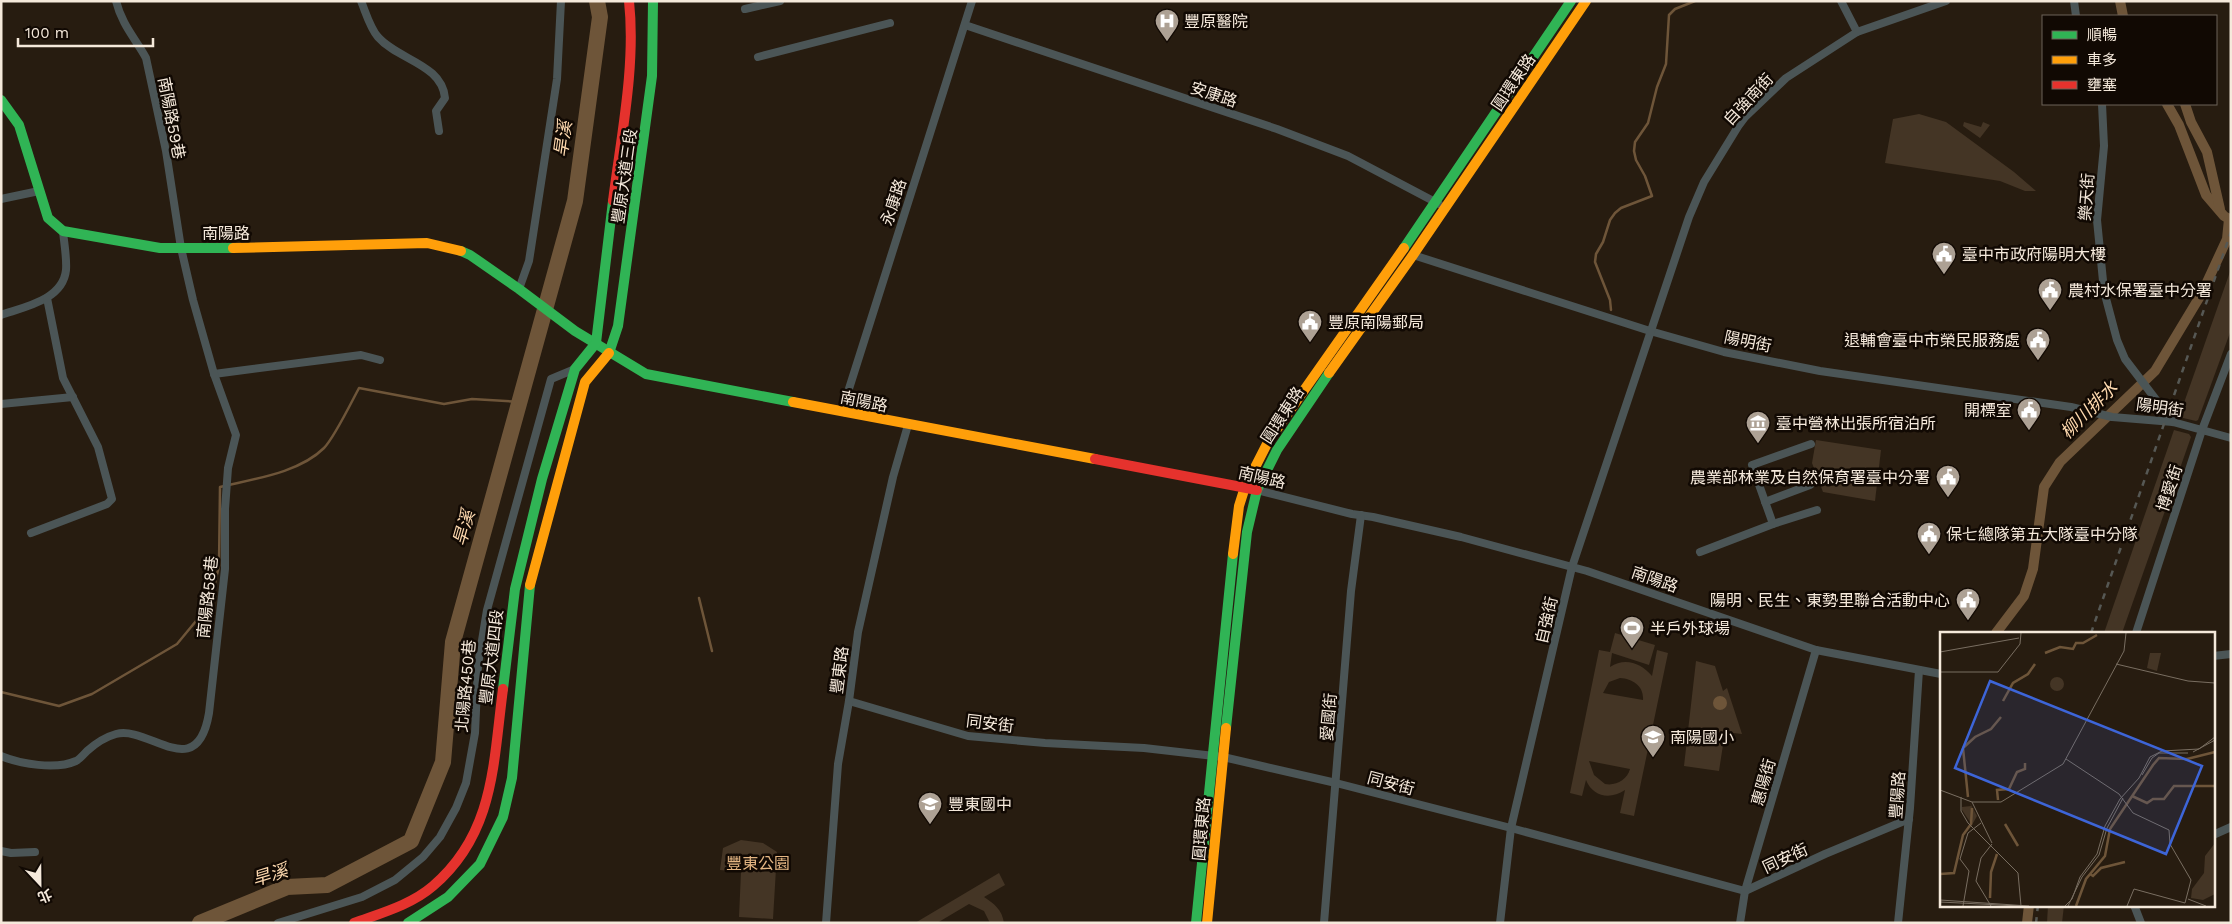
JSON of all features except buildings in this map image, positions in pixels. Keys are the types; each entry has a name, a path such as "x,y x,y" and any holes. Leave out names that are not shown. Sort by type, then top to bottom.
{"street":[{"name":"南陽路59巷","path":"116,1 129,33 146,58 166,151 181,248"},
{"path":"361,1 378,36 437,76 445,90 445,98 436,111 439,131"},
{"path":"522,291 529,261 557,79 561,1"},
{"name":"豐原大道三段","path":"596,343 629,69 631,19 629,1"},
{"name":"豐原大道三段","path":"610,352 618,326 652,76 654,29 652,1"},
{"path":"745,10 780,1"},
{"name":"永康路","path":"846,412 846,395 972,1"},
{"name":"圓環東路","path":"1196,923 1235,535 1239,506 1245,487 1269,440 1403,250 1571,1"},
{"name":"圓環東路","path":"1207,923 1222,757 1247,532 1258,490 1277,450 1316,391 1413,255 1586,1"},
{"path":"1841,1 1857,32"},
{"name":"自強南街","path":"1650,331 1689,217 1704,182 1745,117 1786,78 1857,32 1946,1"},
{"path":"2074,1 2076,15"},
{"path":"758,57 890,23"},
{"name":"安康路","path":"965,24 1277,129 1348,156 1445,208"},
{"path":"1,100 19,125 48,218 63,231 66,271 61,286 47,298 1,315"},
{"name":"樂天街","path":"2102,105 2104,146 2096,220 2104,291 2117,340 2126,359 2136,376 2173,422"},
{"path":"1,199 39,190"},
{"name":"南陽路","path":"63,231 136,245 181,248 292,248 427,243 456,249 470,255 575,331 646,374 908,425 1118,462 1245,487 1352,514 1361,514 1461,537 1572,567 1816,650 1940,674"},
{"name":"南陽路58巷","path":"1,756 17,762 52,765 76,761 98,741 126,732 162,746 184,749 198,742 206,731 225,569 225,509 228,468 236,435 214,374 193,300 181,248"},
{"name":"陽明街","path":"1403,250 1413,255 1650,331 1724,352 1820,371 2070,407 2112,417 2173,422 2231,438"},
{"path":"31,533 107,504 112,499 98,447 63,378 47,298"},
{"name":"自強街","path":"1500,923 1511,828 1572,567 1650,331"},
{"name":"豐原大道四段","path":"354,923 402,905 433,886 466,850 483,816 492,774 515,589 542,479 575,369 596,343"},
{"name":"豐原大道四段","path":"408,923 448,897 480,864 503,817 512,778 528,588 585,382 610,352"},
{"path":"214,374 361,354 380,360"},
{"name":"博愛街","path":"2136,632 2202,430 2231,354"},
{"name":"北陽路450巷","path":"278,923 362,897 395,880 423,857 440,836 456,808 467,775 475,733 478,665 487,610 500,558 551,379 575,369"},
{"path":"1,404 73,397"},
{"name":"豐東路","path":"826,923 838,764 849,702 858,632 893,477 908,425"},
{"path":"1773,524 1752,465 1811,444"},
{"path":"1765,502 1810,485"},
{"path":"1700,552 1773,524 1817,510"},
{"name":"愛國街","path":"1324,923 1352,591 1361,514"},
{"name":"惠陽街","path":"1740,923 1745,891 1816,650"},
{"path":"2214,656 2231,654"},
{"name":"豐陽路","path":"1898,923 1909,819 1919,670"},
{"name":"同安街","path":"849,702 968,736 1045,743 1144,748 1222,757 1336,783 1745,891 1825,854 1909,819"},
{"path":"2214,835 2231,827"},
{"path":"1,851 11,853 35,852"},
{"path":"2134,906 2141,923"}],"green space":[{"path":"1919,114 1946,122 2014,172 2036,191 2025,191 2000,181 1885,163 1893,119"},
{"path":"1964,122 1981,127 1983,122 1990,125 1980,138 1963,126"},
{"path":"2231,269 2231,330 2198,420 2179,417"},
{"path":"2174,430 2189,434 2191,437 2122,632 2104,632"},
{"path":"1816,440 1881,450 1875,501 1823,492 1812,463"},
{"path":"1615,633 1655,645 1649,665 1612,653 1610,667 1621,662 1632,663 1648,671 1652,676 1657,650 1668,653 1634,816 1620,813 1625,790 1614,795 1602,795 1593,790 1586,780 1582,796 1570,793 1599,650 1610,652","holes":["1620,678 1637,684 1642,691 1643,700 1603,693 1609,682","1589,761 1630,769 1629,773 1620,781 1613,784 1605,784 1594,775"]},
{"path":"1696,661 1715,666 1723,691 1727,688 1742,734 1725,732 1719,771 1684,766"},
{"name":"豐東公園","path":"741,840 763,843 777,852 773,919 739,917 741,872 720,870 723,848"},
{"path":"999,873 1005,885 984,897 999,910 1004,923 990,923 984,911 969,904 937,923 915,923"},
{"path":"2048,906 2064,906 2062,923 2047,923"}],"shaded area":[{"path":"1717,696 1723,696 1727,703 1723,710 1717,710 1713,706 1713,700"}],"waterway":[{"name":"旱溪","path":"200,923 287,887 327,885 411,841 443,762 453,642 575,201 600,17 597,1"},
{"path":"1611,310 1610,300 1595,262 1596,254 1603,242 1610,220 1615,213 1621,208 1652,196 1645,176 1636,160 1635,142 1648,123 1657,87 1666,64 1669,15 1675,9 1695,1"},
{"name":"柳川排水","path":"2120,1 2123,15"},
{"name":"柳川排水","path":"2168,105 2179,125 2206,195 2224,216 2231,220"},
{"name":"柳川排水","path":"2185,105 2191,122 2207,152 2220,209"},
{"name":"柳川排水","path":"1997,632 2024,596 2033,569 2044,487 2060,462 2155,371 2202,293 2227,239 2229,219"},
{"path":"1,692 59,706 92,694 177,644 210,604 219,566 220,487 275,474 302,464 314,457 333,437 359,388 444,404 472,399 521,402"},
{"path":"699,598 712,651"},
{"name":"柳川排水","path":"2027,923 2029,906"}],"railway":[{"path":"2091,632 2231,232"},
{"path":"2036,923 2038,906"}],"traffic: fast":[{"path":"609,353 618,326 652,76 653,1"},
{"path":"1404,248 1571,1"},
{"path":"1,100 19,125 48,218 63,231 160,248 233,248"},
{"path":"503,689 515,589 542,479 575,369 596,343 613,201"},
{"path":"461,251 470,255 519,289 575,331 646,374 793,402"},
{"path":"1226,728 1247,532 1257,490 1277,450 1329,373"},
{"path":"1196,923 1233,554"},
{"path":"408,923 448,897 480,864 503,817 512,778 530,585"}],"traffic: slow":[{"path":"1329,373 1413,255 1586,1"},
{"path":"233,248 427,243 461,251"},
{"path":"1233,554 1239,506 1245,487 1269,440 1404,248"},
{"path":"530,585 585,382 609,353"},
{"path":"793,402 1095,459"},
{"path":"1207,923 1226,728"}],"traffic: jam":[{"path":"613,201 629,76 631,50 629,1"},
{"path":"1095,459 1257,490"},
{"path":"354,923 395,908 424,893 453,865 469,843 480,820 488,795 497,744 503,689"}],"place":[{"name":"豐原醫院","path":"1167,42"},
{"name":"臺中市政府陽明大樓","path":"1944,275"},
{"name":"農村水保署臺中分署","path":"2050,311"},
{"name":"豐原南陽郵局","path":"1310,343"},
{"name":"退輔會臺中市榮民服務處","path":"2038,361"},
{"name":"開標室","path":"2029,431"},
{"name":"臺中營林出張所宿泊所","path":"1758,444"},
{"name":"農業部林業及自然保育署臺中分署","path":"1948,498"},
{"name":"保七總隊第五大隊臺中分隊","path":"1929,555"},
{"name":"陽明、民生、東勢里聯合活動中心","path":"1968,621"},
{"name":"半戶外球場","path":"1632,649"},
{"name":"南陽國小","path":"1653,758"},
{"name":"豐東國中","path":"930,825"}]}
